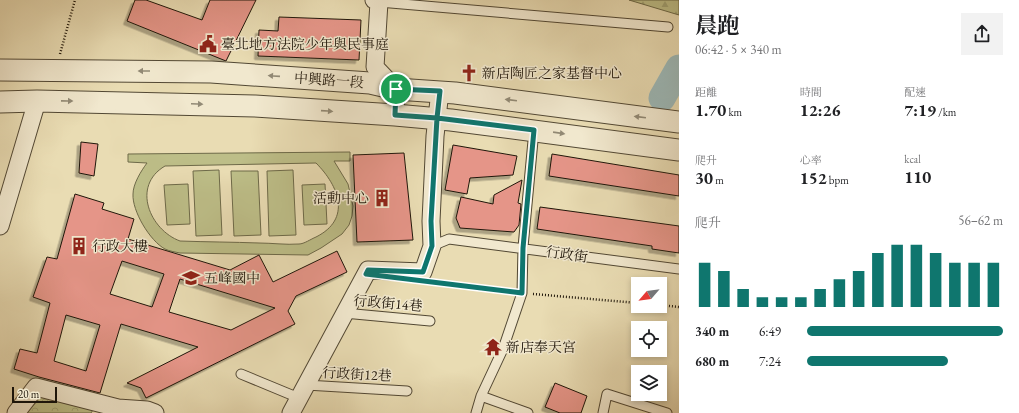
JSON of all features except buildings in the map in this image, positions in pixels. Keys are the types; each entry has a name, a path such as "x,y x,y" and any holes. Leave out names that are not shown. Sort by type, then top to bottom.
{"street":[{"path":"376,1 375,67 396,89 395,115"},
{"name":"中興路一段","path":"0,70 211,72 370,83 396,89 440,91 679,122"},
{"path":"291,413 368,270 423,272 432,246 431,221 440,91"},
{"path":"0,226 37,101"},
{"path":"0,102 37,101 255,106 395,115 437,118 679,150"},
{"path":"16,413 36,387 118,408 150,412"}],"lane":[{"path":"376,1 668,27"},
{"path":"476,413 481,396 503,349 522,293 523,248 534,130"},
{"name":"行政街","path":"432,246 449,239 679,269"},
{"name":"行政街14巷","path":"344,313 430,321"},
{"name":"行政街12巷","path":"240,374 303,391 407,391"},
{"path":"603,413 607,394 667,413"},
{"path":"481,396 528,413"}],"path":[{"path":"64,39 75,0"},
{"path":"432,282 522,293 631,302"},
{"path":"667,305 679,306"}],"green space":[{"path":"629,0 679,0 679,15"},
{"path":"350,152 350,161 334,161 348,184 353,206 352,216 349,225 342,234 308,255 180,253 170,251 159,245 148,233 135,209 133,201 134,186 147,163 128,162 128,154","holes":["316,163 324,172 336,192 338,212 334,221 327,230 301,244 180,241 169,235 160,227 153,218 148,207 147,196 149,185 155,175 165,166"]},
{"path":"219,170 222,235 196,236 193,171"},
{"path":"293,170 296,235 269,236 267,171"},
{"path":"231,171 258,171 261,235 234,236"},
{"path":"188,184 190,224 167,225 164,185"},
{"path":"325,184 327,224 304,225 302,185"},
{"path":"43,395 93,410 91,413 26,413"}],"waterway":[{"path":"662,98 679,68"}],"place":[{"name":"臺北地方法院少年與民事庭","path":"208,44"},
{"name":"新店陶匠之家基督中心","path":"469,73"},
{"name":"活動中心","path":"382,198"},
{"name":"行政大樓","path":"79,246"},
{"name":"五峰國中","path":"191,278"},
{"name":"新店奉天宮","path":"493,347"}],"route":[{"path":"396,89 395,115 437,118 431,221 432,246 423,272 368,270 366,274 522,293 523,248 534,130 437,118 440,91 396,89"}]}
